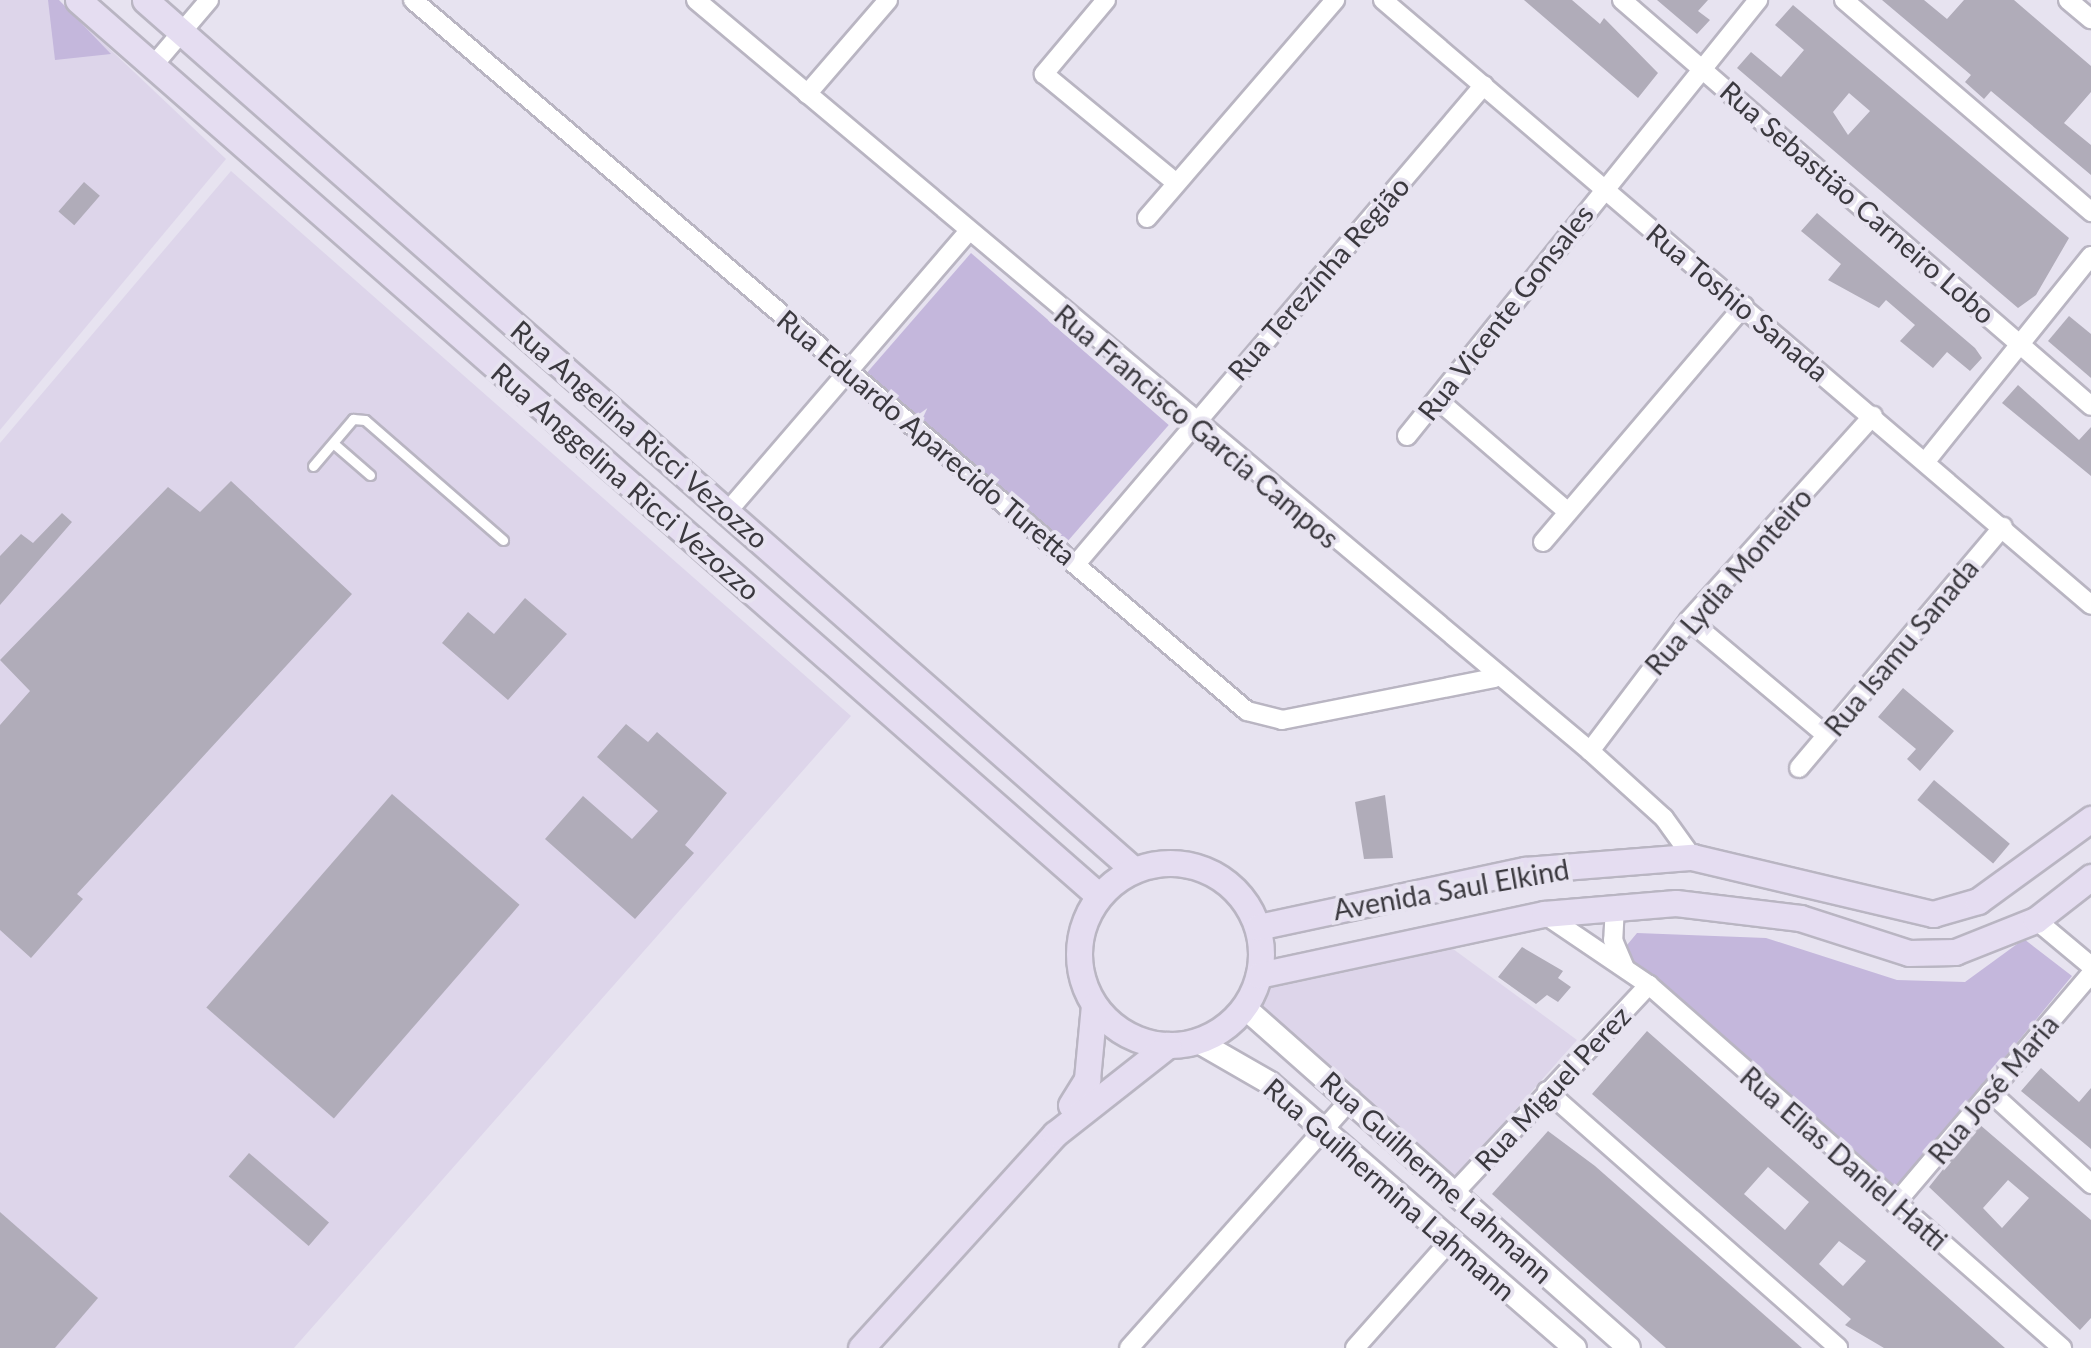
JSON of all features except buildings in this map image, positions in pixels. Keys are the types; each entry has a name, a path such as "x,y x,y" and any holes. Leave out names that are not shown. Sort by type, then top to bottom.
{"main road":[{"path":"78,0 152,67"},
{"name":"Rua Angelina Ricci Vezozzo","path":"145,0 1134,870"},
{"name":"Rua Anggelina Ricci Vezozzo","path":"152,67 1099,896"},
{"path":"663,515 693,480"},
{"name":"Avenida Saul Elkind","path":"1258,927 1525,870 1692,857 1876,897 1934,914 1956,911 2091,819"},
{"path":"1055,1134 1087,1078 1094,1005 1079,950 1099,896 1134,870 1158,863 1208,870 1247,904 1258,927 1259,976 1244,1007 1197,1041 1168,1045 1114,1026 1094,1005"},
{"name":"Avenida Saul Elkind","path":"1259,976 1544,914 1676,903 1800,918 1909,953 1955,952 2036,920 2091,877"},
{"path":"1866,939 1876,897"},
{"path":"861,1348 1055,1134 1168,1045"}],"street":[{"path":"152,67 209,0"},
{"name":"Rua Eduardo Aparecido Turetta","path":"413,0 1076,564 1264,717 1495,678"},
{"name":"Rua Francisco Garcia Campos","path":"696,0 1495,678 1590,751 1664,818 1692,857"},
{"path":"807,94 888,0"},
{"path":"1106,0 1044,74 1176,183"},
{"path":"1147,218 1335,0"},
{"name":"Rua Toshio Sanada","path":"1384,0 2091,605"},
{"name":"Rua Sebastião Carneiro Lobo","path":"1622,0 1704,67 2091,406"},
{"name":"Rua Vicente Gonsales","path":"1407,436 1758,0"},
{"path":"1844,0 2091,212"},
{"path":"2068,0 2091,19"},
{"name":"Rua Terezinha Região","path":"1076,564 1484,85"},
{"path":"728,511 969,231"},
{"path":"1926,461 2091,256"},
{"path":"1543,542 1744,306"},
{"path":"1439,401 1568,512"},
{"name":"Rua Lydia Monteiro","path":"1590,751 1689,620 1872,416"},
{"name":"Rua Isamu Sanada","path":"1799,768 2003,527"},
{"path":"1689,620 1826,734"},
{"path":"1615,906 1612,940 1625,968"},
{"name":"Rua Elias Daniel Hatti","path":"1544,914 1648,985 2062,1348"},
{"path":"2036,920 2091,966"},
{"name":"Rua José Maria","path":"1895,1204 2091,974"},
{"name":"Rua Miguel Perez","path":"1455,1192 1648,985"},
{"name":"Rua Guilherme Lahmann","path":"1244,1007 1629,1348"},
{"name":"Rua Guilhermina Lahmann","path":"1197,1041 1270,1083 1575,1348"},
{"path":"1546,1091 1838,1348"},
{"path":"1990,1092 2091,1184"},
{"path":"1129,1348 1351,1099"},
{"path":"1354,1348 1450,1241"}],"lane":[{"path":"313,466 354,420 366,420 503,540"},
{"path":"332,443 370,475"}],"shaded area":[{"path":"0,0 58,0 226,159 0,430"},
{"path":"48,0 59,0 111,54 55,60"},
{"path":"231,171 851,716 294,1348 0,1348 0,443"},
{"path":"971,253 1169,425 1065,544 867,372"},
{"path":"1637,933 1766,938 1897,980 1965,982 2024,939 2072,976 1895,1190 1622,951"},
{"path":"1449,946 1577,1040 1456,1177 1253,1004 1267,983"}]}
